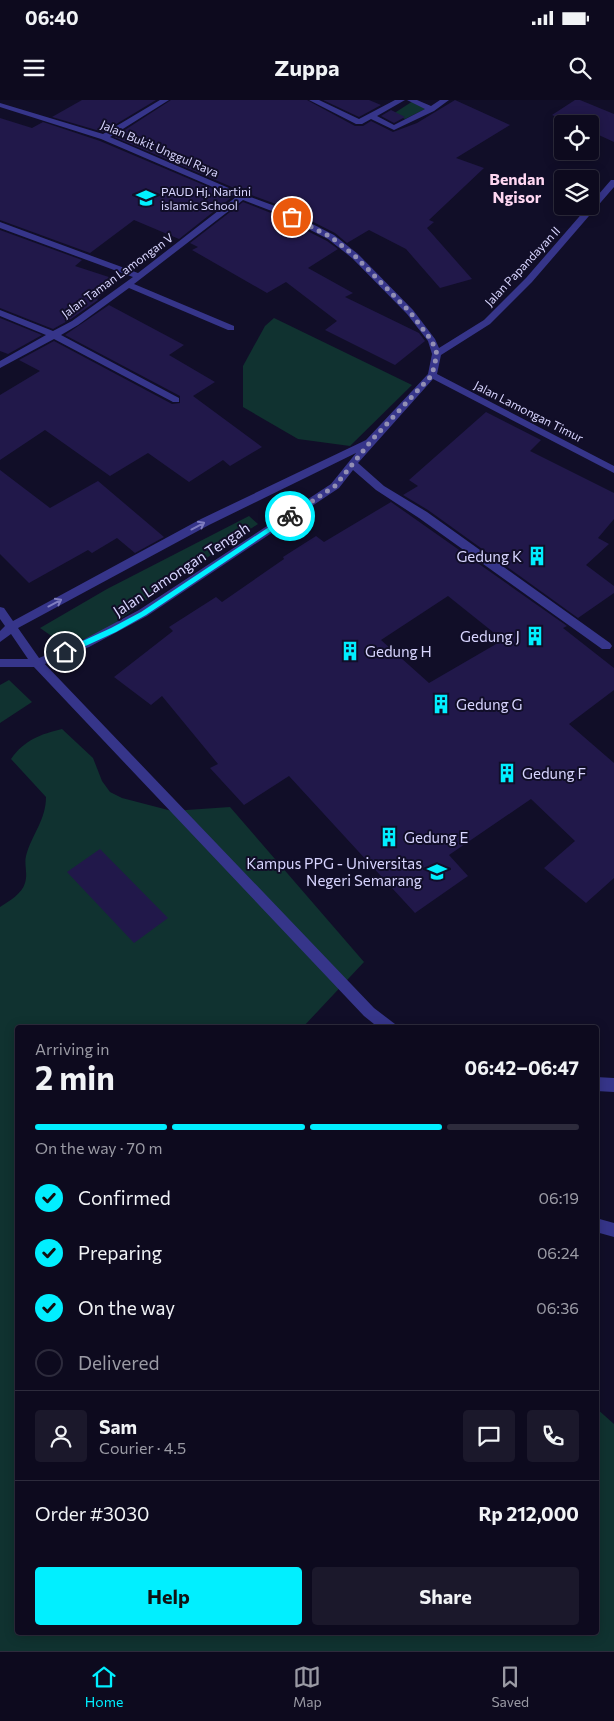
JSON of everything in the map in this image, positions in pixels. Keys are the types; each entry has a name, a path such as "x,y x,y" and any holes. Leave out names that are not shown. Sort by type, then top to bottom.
{"street":[{"path":"104,137 165,100"},
{"path":"313,100 359,122 401,100"},
{"path":"411,100 431,109"},
{"path":"371,116 394,128 445,100"},
{"name":"Jalan Bukit Unggul Raya","path":"0,104 104,137 304,223 331,237 355,256 410,312 432,341 437,354"},
{"name":"Jalan Papandayan II","path":"437,354 486,322 529,280 614,182"},
{"name":"Jalan Taman Lamongan V","path":"0,365 75,323 242,197"},
{"path":"0,225 139,276"},
{"path":"128,284 231,328"},
{"path":"0,313 54,335 176,400"},
{"path":"432,375 437,354"},
{"name":"Jalan Lamongan Tengah","path":"38,663 85,644 143,614 335,486 371,441 432,375"},
{"name":"Jalan Lamongan Timur","path":"432,375 614,470"},
{"name":"Jalan Lamongan Tengah","path":"0,638 12,626 205,522 371,441"},
{"path":"353,464 380,488 424,515 606,646"},
{"path":"0,611 38,663 369,1012 386,1025"},
{"path":"0,663 38,663"},
{"path":"369,1012 376,1025"},
{"path":"599,1084 614,1085"},
{"path":"599,1226 614,1230"}],"green space":[{"path":"413,101 427,108 405,119 393,114"},
{"path":"274,318 412,385 350,446 298,439 243,407 243,366 265,326"},
{"path":"249,516 258,524 184,573 107,629 89,638 63,644 40,628 107,589"},
{"path":"9,680 32,702 0,723 0,685"},
{"path":"62,729 93,758 102,781 110,792 122,798 172,811 230,807 364,962 305,1025 15,1025 15,1635 599,1635 599,1411 614,1424 614,1651 0,1651 0,907 15,897 25,883 26,856 44,813 46,797 11,759 27,742"}],"building":[{"path":"82,100 156,100 103,132 52,117"},
{"path":"171,100 307,100 355,126 363,126 371,121 393,132 417,123 455,100 510,125 456,158 484,168 429,220 434,222 427,228 472,279 440,288 406,249 369,230 347,243 335,233 284,207 246,193 114,137"},
{"path":"323,100 369,100 381,105 359,117"},
{"path":"575,100 580,100 614,114 614,142 599,135 599,115 552,115"},
{"path":"391,110 405,117 394,123 381,116"},
{"path":"0,118 32,128 43,122 100,141 232,197 179,239 134,220 90,253 0,220"},
{"path":"243,202 276,215 327,241 338,249 308,268 353,293 345,297 419,333 425,341 395,365 325,330 337,321 286,282 267,293 192,250 198,247 190,243"},
{"path":"0,230 82,260 75,266 118,280 98,300 53,329 0,308"},
{"path":"109,305 184,345 169,355 215,382 193,396 262,447 230,466 223,460 189,482 148,453 110,476 45,430 0,460 0,395 40,371 19,360 54,341 172,404 180,403 180,396 65,335"},
{"path":"0,318 42,335 8,354 0,351"},
{"path":"486,412 541,440 530,451 614,493 614,519 598,538 609,544 586,565 614,586 614,593 578,618 428,510 403,495 418,486 409,480"},
{"path":"0,470 50,508 98,481 164,537 135,553 117,538 92,553 88,550 29,583 0,554"},
{"path":"391,502 567,626 563,628 614,668 614,690 569,724 614,763 614,878 586,903 544,868 575,841 531,799 449,855 468,876 415,913 289,776 244,805 210,768 218,764 162,696 151,705 114,677 173,631 169,627 216,597 222,602 284,559 283,557 316,536 324,542","holes":["448,596 503,640 429,683 381,640"]},
{"path":"100,849 168,918 134,943 67,872"}],"way so far":[{"path":"290,516 335,486 371,441 411,400 432,375 437,354 432,341 410,312 355,256 331,237 292,217"}],"place":[{"name":"PAUD Hj. Nartini islamic School","path":"146,198"},
{"name":"Gedung K","path":"537,556"},
{"name":"Gedung J","path":"535,636"},
{"name":"Gedung H","path":"350,651"},
{"name":"Gedung G","path":"441,704"},
{"name":"Gedung F","path":"507,773"},
{"name":"Gedung E","path":"389,837"},
{"name":"Kampus PPG - Universitas Negeri Semarang","path":"437,872"}],"district":[{"name":"Bendan Ngisor","path":"517,187"}],"route":[{"path":"65,652 114,630 143,614 290,516"}]}
